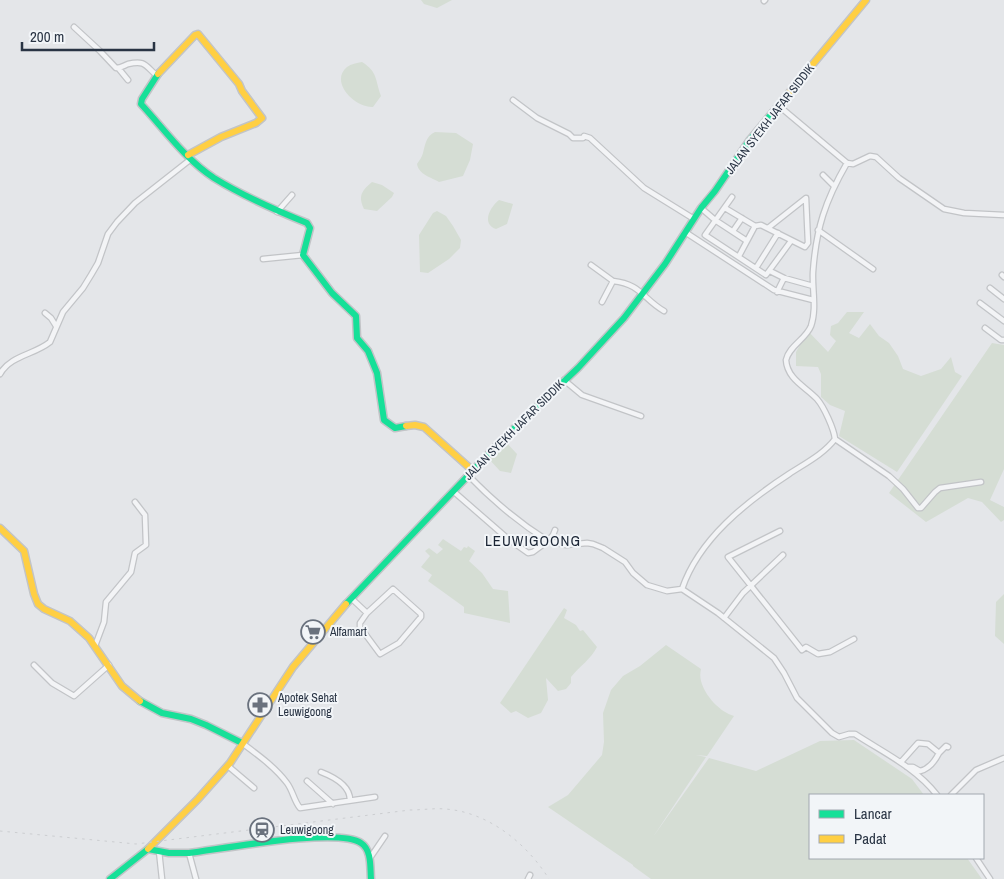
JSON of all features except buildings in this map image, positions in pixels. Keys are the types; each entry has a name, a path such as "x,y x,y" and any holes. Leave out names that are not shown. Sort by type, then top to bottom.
{"main road":[{"name":"JALAN SYEKH JAFAR SIDDIK","path":"110,879 148,849 228,766 305,649 351,598 519,422 613,331 644,294 701,208 749,141 866,0"},
{"path":"189,157 208,143 243,127 256,124 261,120 262,115 198,34 195,34 157,76 142,99 141,104 189,157 213,177 277,212 301,219 308,225 308,238 303,255 332,293 356,316 357,338 368,352 377,373 384,420 394,428 415,425 424,427 470,473"},
{"path":"0,528 24,552 38,604 76,625 89,638 126,690 153,709 162,713 191,719 242,744"},
{"path":"148,849 189,853 283,840 329,836 360,842 367,849 370,858 371,879"}],"street":[{"path":"74,27 119,69 128,80"},
{"path":"119,69 125,65 141,62 157,76"},
{"path":"513,100 536,118 569,134 573,138 583,138 584,136 590,138 644,188 694,220"},
{"path":"779,106 847,163 853,164 870,156 876,157 899,178 944,209 964,213 1004,215"},
{"path":"0,374 12,360 50,342 63,312 83,288 98,263 108,234 116,222 189,157"},
{"path":"847,163 824,208 818,230 810,327 787,356 787,364 798,382 818,400 835,439 890,476 918,508 921,508 940,488 981,482"},
{"path":"823,175 834,186"},
{"path":"277,212 292,195"},
{"path":"732,197 705,235 765,275 770,271 791,241"},
{"path":"725,208 756,226 762,225 805,247 807,245 806,198 768,228"},
{"path":"701,208 747,242"},
{"path":"733,230 742,218"},
{"path":"739,256 756,226"},
{"path":"818,230 873,269"},
{"path":"685,232 778,292 813,300"},
{"path":"756,268 778,233"},
{"path":"263,259 303,255"},
{"path":"591,265 613,280 630,284 644,294 655,306 664,311"},
{"path":"770,271 784,278 813,286"},
{"path":"778,292 784,278"},
{"path":"602,302 613,280"},
{"path":"990,288 1004,299"},
{"path":"980,303 1004,321"},
{"path":"45,313 56,326"},
{"path":"985,328 1001,340 1004,340"},
{"path":"564,380 582,395 641,416"},
{"path":"682,588 692,565 712,539 734,516 775,483 823,451 835,439"},
{"path":"470,473 512,517 548,541 566,545 593,544 625,562 633,573 647,585 667,591 682,588 724,618 774,658 784,672 797,698 832,734 839,737 854,734 901,762 921,778 936,794"},
{"path":"453,491 507,538 528,553 534,552 548,541 555,530"},
{"path":"95,646 104,622 108,599 131,572 135,554 146,545 145,515 135,502"},
{"path":"780,531 728,557 802,650 806,647 818,654 830,652 854,639"},
{"path":"724,618 751,585 783,555"},
{"path":"393,589 422,616 399,643 381,654 360,627 360,622 368,613 393,589"},
{"path":"351,598 368,613"},
{"path":"34,665 56,686 74,696 109,666"},
{"path":"901,762 918,743 928,744 939,753"},
{"path":"242,744 262,758 281,776 290,787 300,808 375,797"},
{"path":"907,767 921,771 934,761 946,746 948,747"},
{"path":"952,794 976,770 1004,758"},
{"path":"228,766 254,788"},
{"path":"321,772 334,778 345,787 350,794 350,800"},
{"path":"307,781 333,804"},
{"path":"370,858 385,836"},
{"path":"158,851 162,879"},
{"path":"189,853 196,879"},
{"path":"977,859 990,879"}],"shaded area":[{"path":"421,0 452,0 437,8 424,4"},
{"path":"362,62 371,69 381,96 373,107 366,106 352,99 346,93 341,80 342,73 347,67"},
{"path":"435,132 456,133 473,144 470,160 463,176 439,182 418,168 417,164 423,154 426,141"},
{"path":"372,182 382,185 394,193 377,211 364,209 361,201 363,191"},
{"path":"499,200 513,204 507,224 496,229 491,227 488,215"},
{"path":"437,211 446,216 453,226 461,240 460,248 449,259 428,273 420,272 419,235 433,213"},
{"path":"847,312 864,312 849,333 859,338 870,324 879,336 889,343 898,356 903,369 921,376 941,369 951,357 955,372 962,376 897,472 839,436 845,411 830,405 821,397 821,374 818,367 796,366 796,352 808,331 828,352 836,341 830,335 831,326 838,323"},
{"path":"992,343 1004,345 1004,469 990,500 1004,507 1004,520 1001,522 982,502 968,498 926,522 889,493"},
{"path":"505,441 517,454 511,473 500,471 488,458"},
{"path":"443,539 461,551 464,547 467,548 468,546 475,551 469,561 482,573 493,589 508,591 510,623 464,613 464,607 428,581 432,575 421,567 430,556 425,551 429,548 437,554 443,549 438,545"},
{"path":"1004,594 1004,644 995,636 996,602"},
{"path":"564,608 567,610 564,618 576,625 580,631 583,630 597,647 595,651 571,677 571,683 566,689 558,691 546,678 548,700 541,713 528,718 516,711 511,713 500,703"},
{"path":"666,645 701,669 701,681 710,698 718,707 734,716 707,756 696,755 706,757 653,837 709,758 756,771 820,741 854,740 912,779 923,794 809,794 809,859 968,859 982,879 651,879 548,807 568,795 602,755 604,742 603,713 611,690 623,676 640,666"}],"railway":[{"path":"0,831 136,844 410,810 445,809 477,816 505,832 530,854 549,879"}],"traffic: fast":[{"path":"158,74 142,99 141,104 184,153 203,170 225,185 307,223 310,228 303,255 332,293 356,316 357,338 368,351 377,373 384,420 395,428 406,426"},
{"path":"346,604 502,440 578,368 624,318 665,264 701,208 749,141 774,111"},
{"path":"140,701 162,713 191,719 206,725 242,743"},
{"path":"110,879 148,849 169,853 189,853 279,840 329,837 348,839 365,846 370,860 371,879"}],"traffic: slow":[{"path":"774,111 866,0"},
{"path":"158,74 198,34 239,84 262,118 256,123 221,137 188,155"},
{"path":"406,426 424,427 472,470"},
{"path":"0,528 24,551 38,604 44,609 70,621 89,638 122,686 140,701"},
{"path":"148,849 198,799 230,763 293,667 346,604"}],"place":[{"name":"Alfamart","path":"313,632"},
{"name":"Apotek Sehat Leuwigoong","path":"260,705"},
{"name":"Leuwigoong","path":"262,830"}],"district":[{"name":"LEUWIGOONG","path":"533,540"}]}
